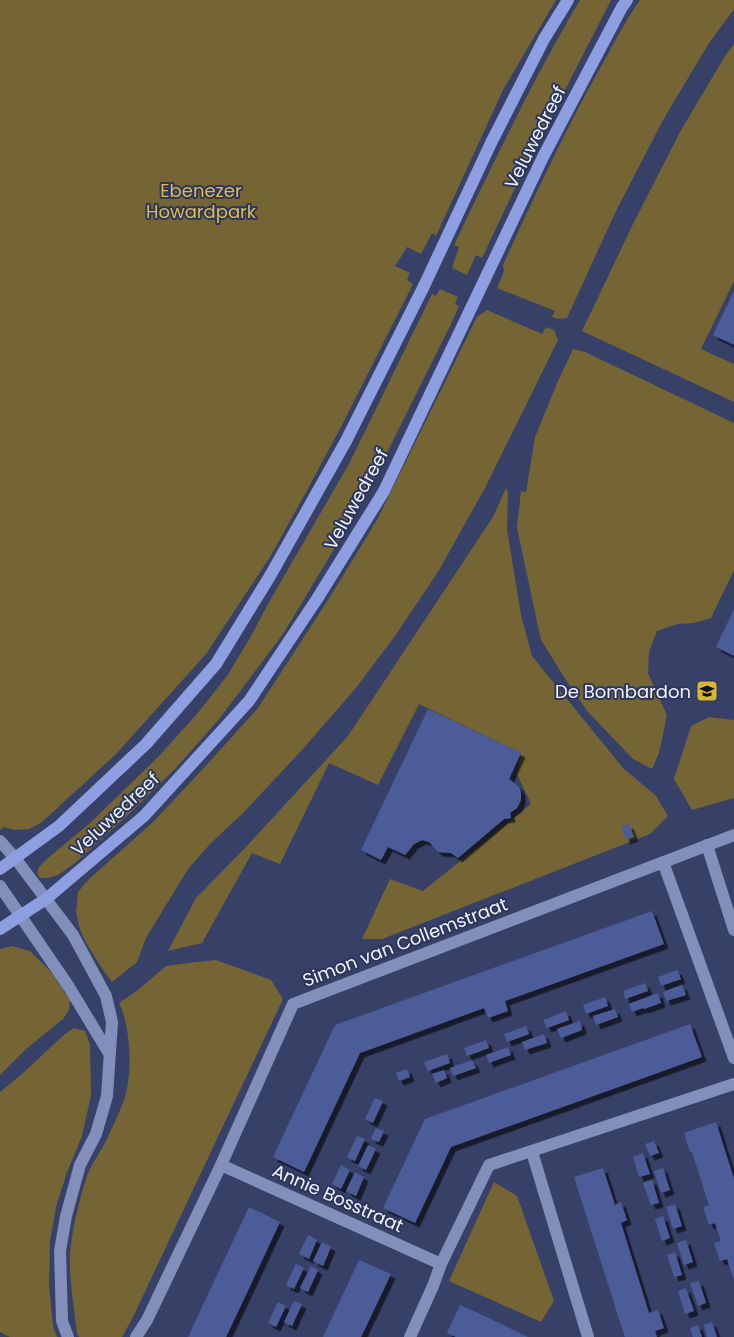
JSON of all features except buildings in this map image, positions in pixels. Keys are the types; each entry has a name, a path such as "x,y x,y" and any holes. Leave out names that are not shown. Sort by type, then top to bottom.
{"main road":[{"name":"Veluwedreef","path":"0,869 59,826 146,744 216,664 270,576 346,441 424,286 513,99 544,39 568,0"},
{"name":"Veluwedreef","path":"0,929 46,899 144,816 249,701 317,599 384,491 543,157 590,65 627,0"}],"street":[{"name":"Simon van Collemstraat","path":"136,1337 147,1320 221,1165 293,1004 734,835"},
{"path":"0,841 74,935 106,996 112,1022 107,1096 96,1134 80,1165 66,1216 60,1252 62,1321 68,1337"},
{"path":"707,845 734,930"},
{"path":"663,862 734,1058"},
{"path":"0,886 68,987 110,1055"},
{"path":"410,1337 441,1264 488,1165 734,1084"},
{"path":"532,1152 588,1337"},
{"name":"Annie Bosstraat","path":"221,1165 441,1264"}],"green space":[{"name":"Ebenezer Howardpark","path":"0,0 556,0 503,90 436,236 432,233 421,254 407,247 395,266 410,273 407,280 413,284 342,425 270,557 206,654 116,754 41,823 29,829 15,830 3,827 0,830"},
{"path":"580,0 611,0 517,184 482,258 476,255 467,275 452,268 459,247 454,245 530,90"},
{"path":"640,0 734,0 734,9 709,43 663,120 615,213 567,318 558,319 552,317 555,311 497,288 504,271 503,265 563,138 616,39"},
{"path":"734,44 734,281 701,349 734,364 734,402 582,331 633,224 680,132"},
{"path":"440,289 458,297 455,304 459,306 452,322 367,493 283,634 220,718 174,770 75,863 58,875 40,878 37,873 39,867 89,824 158,757 197,714 227,676 350,462 432,294 436,296"},
{"path":"487,310 542,334 546,327 554,330 558,340 486,486 438,572 395,636 355,689 302,750 188,869 146,938 137,962 112,982 84,939 79,926 76,912 78,892 89,879 153,822 258,708 377,520 477,317"},
{"path":"573,349 585,352 734,423 734,570 711,618 694,623 677,624 657,631 649,652 648,673 667,715 659,753 652,769 633,759 588,712 541,640 517,528 521,491 526,492 535,437"},
{"path":"506,488 508,493 507,529 521,615 532,656 623,768 656,796 668,816 650,834 382,939 362,939 390,879 423,891 531,804 517,774 521,753 419,704 378,785 329,763 280,864 252,853 202,943 168,951 196,898 245,848 348,736 493,517"},
{"path":"709,717 734,720 734,798 692,810 674,779 691,726"},
{"path":"12,946 30,951 51,972 70,1000 69,1010 63,1019 26,1049 0,1075 0,949"},
{"path":"216,960 271,980 283,999 122,1337 79,1337 71,1283 71,1244 78,1206 88,1174 107,1139 127,1089 130,1064 128,1038 119,1003 138,990 166,966"},
{"path":"74,1028 85,1031 90,1045 91,1095 82,1136 67,1172 56,1207 50,1241 49,1285 53,1326 57,1337 10,1337 0,1332 0,1092"},
{"path":"494,1182 517,1196 554,1301 541,1322 449,1281"}],"place":[{"name":"De Bombardon","path":"707,691"}]}
